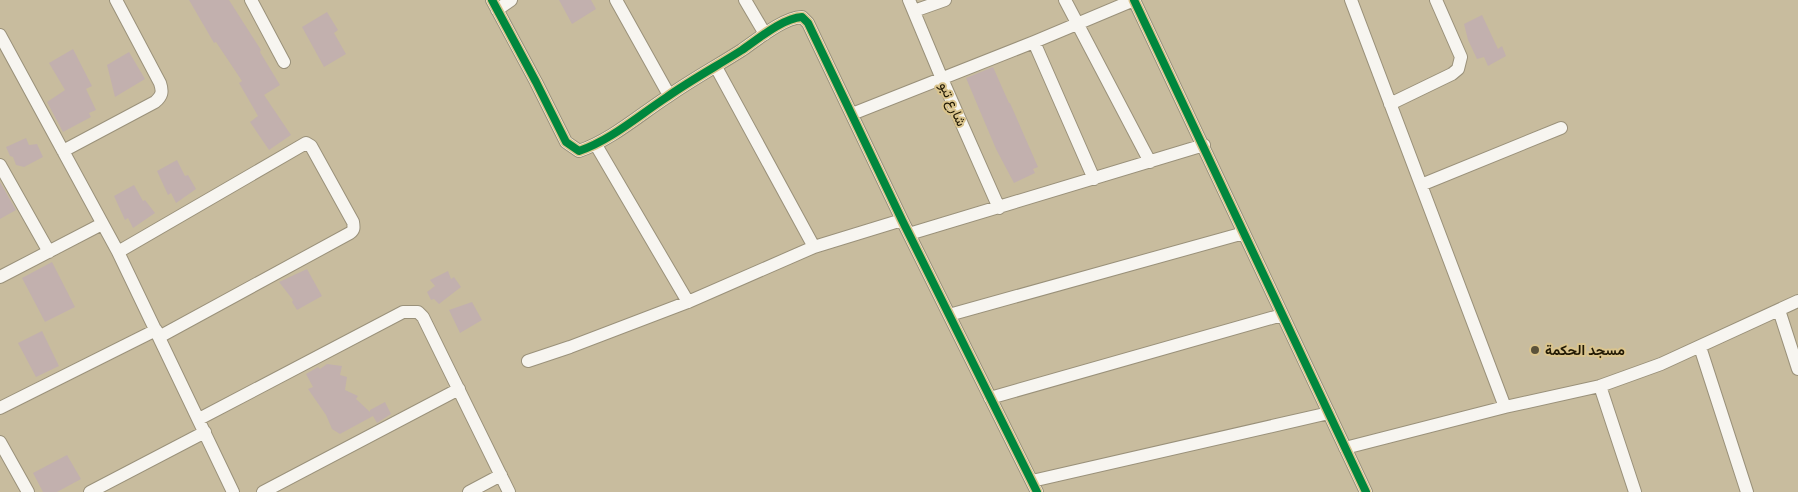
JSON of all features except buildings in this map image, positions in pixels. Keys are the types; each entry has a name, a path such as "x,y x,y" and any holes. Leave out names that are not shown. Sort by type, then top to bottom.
{"street":[{"path":"63,151 155,102 163,90 116,0"},
{"path":"251,0 284,62"},
{"path":"512,0 494,5 566,142 578,151 596,145 669,95 716,67 765,34 793,18 802,17 808,24 902,220 1034,487 1329,414"},
{"path":"616,0 669,95"},
{"path":"746,0 765,34"},
{"path":"912,6 945,0"},
{"path":"1065,0 1150,162"},
{"path":"852,114 1134,0 1366,492"},
{"path":"1351,0 1505,407"},
{"path":"1390,104 1452,74 1458,69 1461,57 1436,0"},
{"name":"شارع تبو","path":"912,6 999,208"},
{"path":"0,35 118,252 233,492"},
{"path":"1034,42 1094,179"},
{"path":"716,67 814,247"},
{"path":"1421,185 1561,128"},
{"path":"0,408 158,333 350,233 354,227 311,146 306,143 118,252"},
{"path":"596,145 688,302"},
{"path":"909,234 1204,145"},
{"path":"0,164 49,252"},
{"path":"528,361 688,302 814,247 902,220"},
{"path":"0,277 102,224"},
{"path":"949,315 1244,233"},
{"path":"1346,448 1505,407 1600,386 1700,347 1798,301"},
{"path":"1779,310 1798,369"},
{"path":"198,419 403,312 418,312 423,317 460,389 509,492"},
{"path":"990,398 1282,314"},
{"path":"1700,347 1747,492"},
{"path":"1600,386 1635,492"},
{"path":"263,492 460,389"},
{"path":"90,492 205,432"},
{"path":"0,442 28,492"},
{"path":"469,492 501,474"}],"cycle path":[{"path":"492,0 566,142 579,151 602,141 771,30 787,21 802,17 808,23 902,220 1037,492"},
{"path":"1134,0 1366,492"}],"place":[{"name":"مسجد الحكمة","path":"1535,350"}]}
